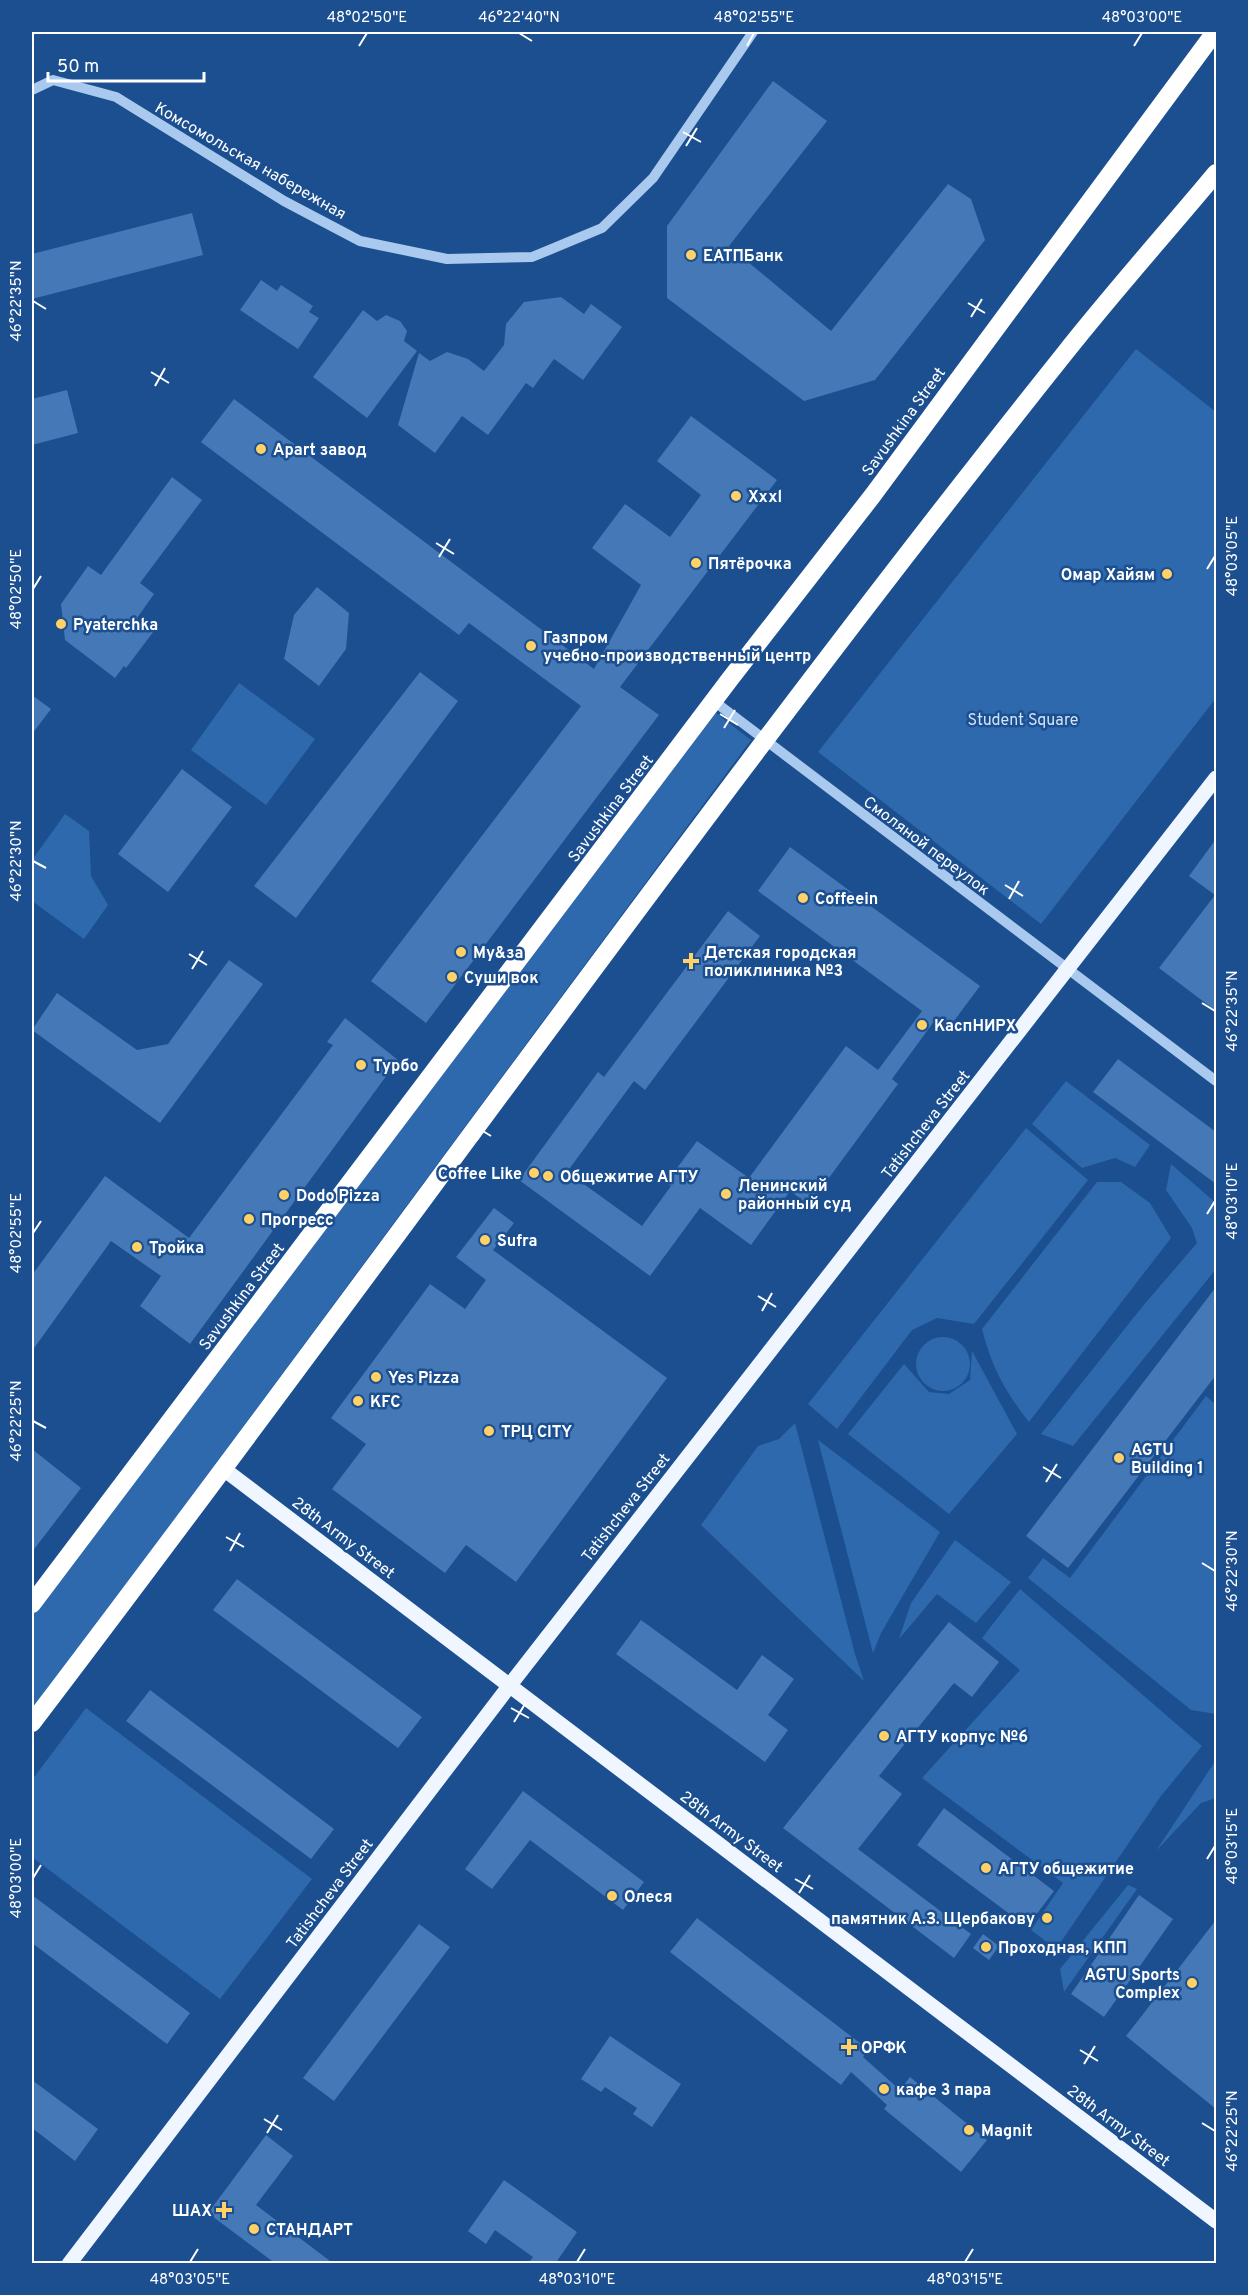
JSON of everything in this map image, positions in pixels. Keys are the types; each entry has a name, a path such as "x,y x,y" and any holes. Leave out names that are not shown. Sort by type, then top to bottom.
{"highway":[{"name":"Savushkina Street","path":"32,1604 715,702 730,679 873,495 1215,32"},
{"path":"32,1723 225,1470 498,1095 763,741 1067,350 1216,173"}],"main road":[{"name":"Tatishcheva Street","path":"69,2264 510,1685 1216,778"},
{"name":"28th Army Street","path":"225,1470 1216,2221"}],"street":[{"name":"Комсомольская набережная","path":"32,90 53,80 116,98 284,201 360,241 447,259 532,257 602,228 652,178 753,32"},
{"name":"Смоляной переулок","path":"715,702 763,741 1216,1081"}],"green space":[{"name":"Student Square","path":"1136,349 1216,412 1216,698 1041,924 818,752"},
{"path":"239,683 315,739 266,805 191,750"},
{"path":"716,713 751,740 32,1712 32,1607"},
{"path":"65,814 89,831 91,876 108,905 84,939 32,901 32,860"},
{"path":"1066,1081 1150,1145 1135,1167 1115,1158 1082,1168 1032,1124"},
{"path":"1026,1128 1088,1180 974,1324 937,1318 912,1330 837,1429 808,1404"},
{"path":"1171,1164 1216,1203 1216,1269 1073,1446 1041,1434 1142,1307 1197,1243 1192,1228 1166,1190"},
{"path":"1097,1182 1121,1182 1150,1203 1171,1238 1029,1422 1000,1378 990,1356 982,1329"},
{"path":"943,1337 962,1345 970,1364 962,1383 943,1391 924,1383 916,1364 924,1345"},
{"path":"972,1351 1017,1434 949,1514 848,1434 904,1364 929,1392 949,1394 970,1380"},
{"path":"1206,1396 1216,1405 1216,1714 1191,1710 1028,1578 1043,1558 1070,1578"},
{"path":"795,1423 864,1681 701,1525 758,1446 779,1439"},
{"path":"818,1440 940,1532 881,1633 873,1653"},
{"path":"955,1540 1011,1582 976,1623 937,1594 899,1639 911,1603"},
{"path":"1020,1589 1202,1746 1161,1796 1056,1949 1031,1930 1063,1883 922,1778 1020,1670 982,1638"},
{"path":"86,1708 312,1879 220,1999 32,1857 32,1780"},
{"path":"1216,1760 1216,1798 1201,1803 1156,1851"},
{"path":"1128,1885 1137,1889 1064,1992 1060,1969"}],"building":[{"path":"773,81 827,121 729,246 831,331 948,184 971,199 985,240 875,380 804,401 667,298 667,226"},
{"path":"192,213 203,255 32,299 32,254"},
{"path":"261,280 277,291 281,285 313,306 309,312 319,318 298,349 240,310"},
{"path":"561,297 584,314 591,304 622,327 583,380 554,359 533,388 526,383 488,435 462,416 435,453 398,425 419,353 430,361 447,352 468,359 484,371 504,345 506,324 524,302"},
{"path":"363,310 377,321 386,315 400,321 407,331 404,341 417,351 367,418 313,377"},
{"path":"67,390 78,433 32,445 32,399"},
{"path":"234,399 594,669 641,585 592,548 625,504 670,537 701,495 657,461 691,416 777,480 620,687 659,715 426,1023 371,981 581,706 469,623 459,635 201,442"},
{"path":"172,477 202,500 140,583 154,594 137,618 154,631 126,668 124,666 115,678 65,640 61,604 88,566 101,575"},
{"path":"317,587 349,613 346,649 319,686 284,659 294,615"},
{"path":"420,672 458,701 296,918 254,886"},
{"path":"32,695 51,709 32,734"},
{"path":"182,769 232,807 168,892 118,854"},
{"path":"1216,839 1216,1011 1159,968 1215,895 1189,876"},
{"path":"790,847 980,986 948,1029 935,1020 892,1079 898,1084 809,1205 790,1191 751,1245 700,1208 650,1276 519,1180 598,1072 604,1077 728,911 760,936 645,1090 634,1081 567,1172 642,1226 671,1186 666,1183 697,1141 749,1178 846,1046 878,1070 922,1011 758,891"},
{"path":"229,960 263,984 160,1123 32,1030 57,993 137,1050 168,1044"},
{"path":"345,1018 398,1060 190,1344 140,1306 161,1276 111,1241 32,1351 32,1275 105,1176 189,1238 333,1045 327,1042"},
{"path":"1118,1059 1216,1132 1216,1184 1093,1092"},
{"name":"ТРЦ CITY","path":"494,1208 514,1223 493,1250 667,1378 516,1582 466,1545 445,1573 332,1489 366,1444 331,1418 430,1284 465,1309 486,1280 456,1257"},
{"name":"AGTU Building 1","path":"1216,1287 1216,1375 1068,1568 1026,1536"},
{"path":"32,1449 81,1488 32,1552"},
{"path":"237,1579 422,1717 398,1748 213,1610"},
{"path":"641,1620 737,1690 762,1655 794,1679 768,1715 788,1730 765,1762 616,1654"},
{"path":"949,1622 999,1662 972,1697 954,1683 879,1776 902,1794 858,1849 971,1934 954,1958 783,1828"},
{"path":"150,1690 334,1829 311,1859 126,1721"},
{"path":"523,1791 644,1882 623,1910 530,1840 492,1889 465,1869"},
{"name":"АГТУ общежитие","path":"944,1808 1054,1891 1027,1927 917,1845"},
{"path":"32,1895 190,2013 167,2044 32,1943"},
{"path":"1139,1895 1173,1919 1104,2017 1071,1994"},
{"path":"697,1918 869,2050 863,2057 900,2090 910,2077 987,2140 961,2172 884,2109 887,2105 851,2072 841,2085 670,1952"},
{"name":"AGTU Sports Complex","path":"1216,1920 1216,2109 1126,2036"},
{"path":"419,1924 450,1947 334,2101 303,2078"},
{"name":"Проходная, КПП","path":"983,1934 999,1946 989,1960 973,1948"},
{"path":"610,2036 681,2084 652,2127 633,2114 637,2108 605,2087 601,2092 581,2079"},
{"path":"32,2080 98,2129 75,2161 32,2128"},
{"path":"266,2135 293,2156 256,2205 334,2264 276,2264 208,2213"},
{"path":"504,2180 577,2232 555,2264 528,2264 533,2257 495,2230 486,2244 468,2231"}],"place":[{"name":"ЕАТПБанк","path":"691,255"},
{"name":"Apart завод","path":"261,449"},
{"name":"Xxxl","path":"736,496"},
{"name":"Пятёрочка","path":"696,563"},
{"name":"Омар Хайям","path":"1167,574"},
{"name":"Pyaterchka","path":"61,624"},
{"name":"Газпром учебно-производственный центр","path":"531,646"},
{"name":"Coffeein","path":"803,898"},
{"name":"Му&за","path":"461,952"},
{"name":"Детская городская поликлиника №3","path":"691,961"},
{"name":"Суши вок","path":"452,977"},
{"name":"КаспНИРХ","path":"922,1025"},
{"name":"Турбо","path":"361,1065"},
{"name":"Coffee Like","path":"534,1173"},
{"name":"Общежитие АГТУ","path":"548,1176"},
{"name":"Ленинский районный суд","path":"726,1194"},
{"name":"Dodo Pizza","path":"284,1195"},
{"name":"Прогресс","path":"249,1219"},
{"name":"Sufra","path":"485,1240"},
{"name":"Тройка","path":"137,1247"},
{"name":"Yes Pizza","path":"376,1377"},
{"name":"KFC","path":"358,1401"},
{"name":"ТРЦ CITY","path":"489,1431"},
{"name":"AGTU Building 1","path":"1119,1458"},
{"name":"АГТУ корпус №6","path":"884,1736"},
{"name":"АГТУ общежитие","path":"986,1868"},
{"name":"Олеся","path":"612,1896"},
{"name":"памятник А.З. Щербакову","path":"1047,1918"},
{"name":"Проходная, КПП","path":"986,1947"},
{"name":"AGTU Sports Complex","path":"1192,1983"},
{"name":"ОРФК","path":"849,2047"},
{"name":"кафе 3 пара","path":"884,2089"},
{"name":"Magnit","path":"969,2130"},
{"name":"ШАХ","path":"224,2210"},
{"name":"СТАНДАРТ","path":"254,2229"}]}
